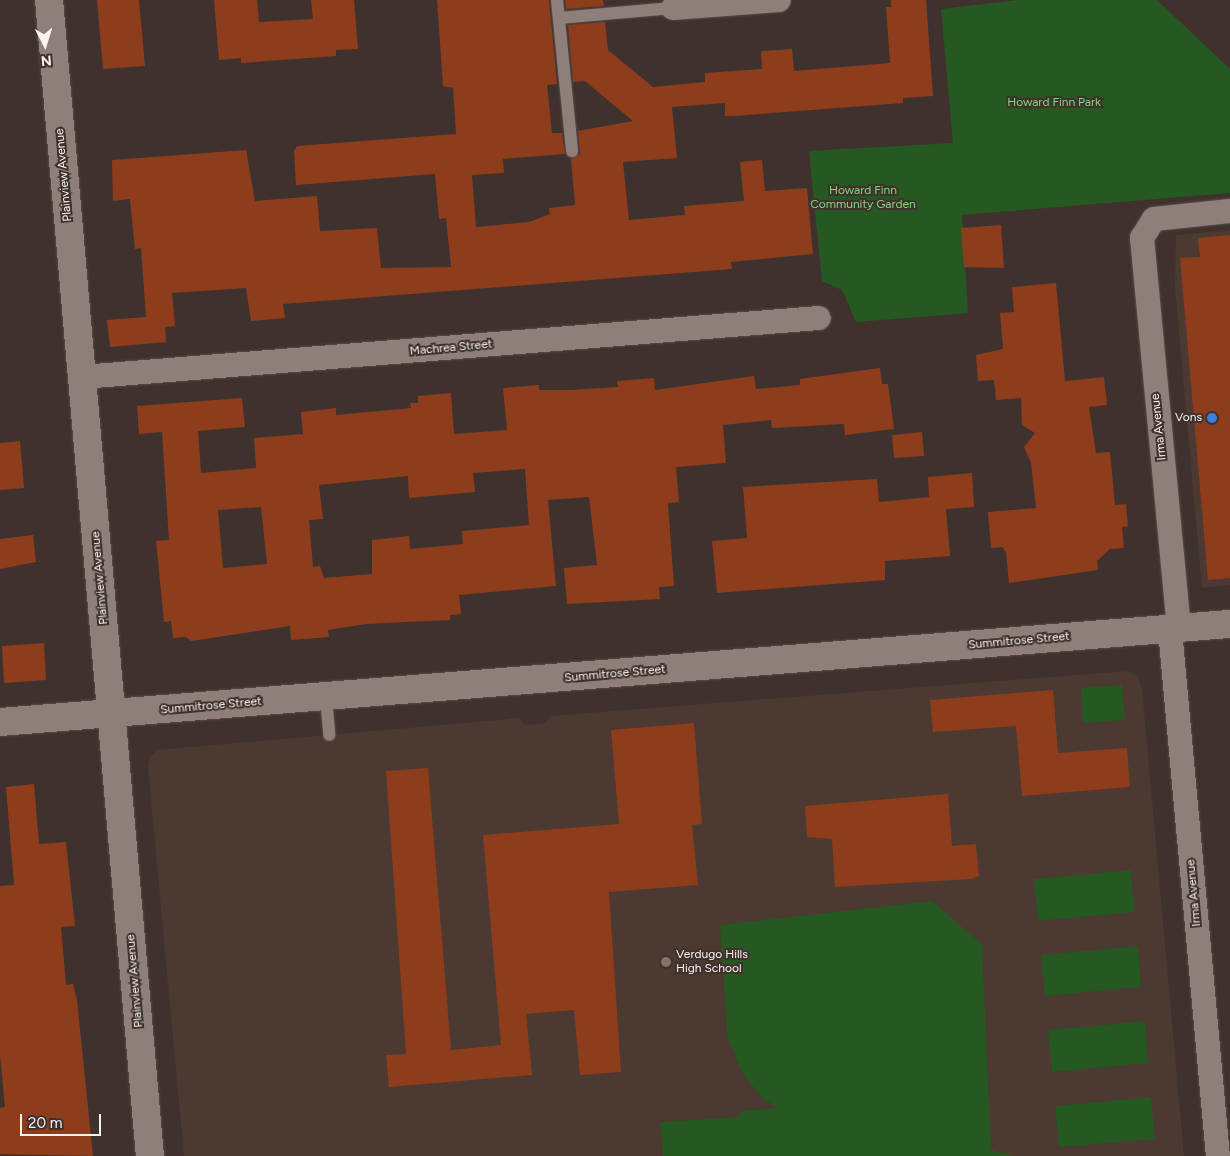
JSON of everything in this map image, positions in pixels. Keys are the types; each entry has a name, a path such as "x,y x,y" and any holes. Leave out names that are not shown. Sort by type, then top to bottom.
{"street":[{"name":"Plainview Avenue","path":"49,0 150,1156"},
{"path":"673,8 779,0"},
{"name":"Irma Avenue","path":"1218,1156 1141,251 1147,226 1165,217 1230,211"},
{"name":"Machrea Street","path":"82,378 819,318"},
{"name":"Summitrose Street","path":"0,722 1230,624"}],"lane":[{"path":"557,0 572,151"},
{"path":"559,18 673,8"},
{"path":"326,697 329,735"}],"shaded area":[{"name":"Vons","path":"1230,230 1230,585 1202,588 1175,287 1176,235"},
{"name":"Verdugo Hills High School","path":"1128,671 1138,677 1142,689 1184,1156 184,1156 148,768 150,757 158,750 520,718 524,725 546,723 550,716"}],"green space":[{"name":"Howard Finn Park","path":"1018,0 1157,0 1230,69 1230,193 962,215 968,313 856,322 842,290 822,281 809,151 953,143 941,9"},
{"path":"1122,685 1125,720 1083,723 1081,688"},
{"path":"1131,870 1134,912 1038,921 1034,879"},
{"path":"932,901 982,944 991,1150 1015,1156 663,1156 660,1122 739,1117 742,1111 778,1108 762,1098 741,1071 727,1035 720,925"},
{"path":"1138,946 1141,987 1045,996 1041,955"},
{"path":"1145,1021 1148,1063 1052,1072 1048,1030"},
{"path":"1151,1097 1155,1139 1059,1147 1055,1106"}],"building":[{"path":"97,0 139,0 145,66 103,69"},
{"path":"214,0 257,0 259,22 313,19 311,0 354,0 358,49 336,50 336,56 241,63 241,58 219,60"},
{"path":"437,0 549,0 557,84 547,85 552,133 562,133 565,154 503,159 504,173 472,175 476,227 529,222 550,214 549,208 575,205 571,159 580,154 578,131 633,121 585,81 573,82 568,25 605,22 608,50 653,87 705,82 705,73 762,69 761,51 792,49 794,71 890,63 886,7 891,7 891,0 926,0 933,96 903,98 903,103 734,116 725,116 725,103 672,107 677,158 623,162 629,220 685,215 684,206 744,201 740,162 762,160 765,191 807,188 813,254 731,262 732,269 283,304 285,318 251,321 246,288 172,293 175,326 165,327 166,342 110,347 107,320 146,317 141,248 135,249 130,199 113,201 112,160 246,150 255,201 317,196 320,231 377,228 381,268 451,267 446,218 439,219 435,174 296,185 294,151 297,146 456,134 453,88 443,86"},
{"path":"565,0 603,0 604,6 566,9"},
{"path":"1001,225 1004,268 964,267 961,228"},
{"name":"Vons","path":"1230,235 1230,578 1208,580 1180,258 1200,257 1198,238"},
{"path":"1056,283 1065,381 1104,377 1107,405 1089,407 1096,453 1110,452 1115,505 1126,504 1128,526 1122,527 1124,548 1110,549 1097,561 1098,570 1009,583 1006,552 1002,547 991,548 988,512 1036,508 1031,463 1024,447 1035,433 1022,425 1021,398 996,400 994,380 978,381 976,355 1003,349 1000,313 1014,312 1012,287"},
{"path":"880,368 882,384 888,384 894,429 845,435 844,424 772,428 771,420 723,425 726,463 676,467 679,502 668,503 674,586 659,587 660,599 567,604 564,568 597,565 589,497 548,500 556,586 459,595 461,614 450,615 450,620 366,624 328,630 329,637 291,640 290,626 191,641 186,637 173,638 171,621 164,622 156,541 169,540 162,432 139,434 137,406 242,398 245,427 198,431 201,473 256,468 254,438 303,434 301,412 336,408 336,415 411,408 410,403 418,403 418,396 451,393 454,434 507,430 503,388 539,385 539,390 618,387 617,381 654,378 655,390 754,376 756,389 800,385 800,379","holes":["525,469 529,525 462,531 463,544 410,549 409,536 372,540 372,574 324,578 320,566 313,567 309,520 323,519 319,485 408,476 409,498 475,492 473,473","261,507 267,564 223,568 218,510"]},
{"path":"922,432 924,456 894,458 892,435"},
{"path":"20,441 24,488 0,490 0,443"},
{"path":"972,473 974,507 946,509 950,556 885,561 885,580 717,593 712,541 747,538 743,487 877,479 879,502 929,497 928,477"},
{"path":"33,535 36,562 0,569 0,539"},
{"path":"44,643 46,680 4,683 2,646"},
{"path":"1053,690 1058,753 1127,748 1130,787 1022,796 1016,726 933,732 930,700"},
{"path":"694,723 702,824 692,825 698,885 609,892 621,1072 580,1075 574,1010 526,1014 532,1075 389,1087 386,1055 406,1054 386,771 428,768 451,1050 501,1045 483,835 619,824 611,730"},
{"path":"34,784 39,844 66,842 75,926 61,927 66,985 73,984 77,1000 93,1156 0,1154 0,1108 5,1107 0,1055 0,886 14,885 6,787"},
{"path":"948,794 952,846 976,844 979,876 971,879 835,887 832,839 807,837 805,806"}],"place":[{"name":"Vons","path":"1212,418"},
{"name":"Verdugo Hills High School","path":"666,962"}],"park label":[{"name":"Howard Finn Community Garden","path":"863,198"}]}
